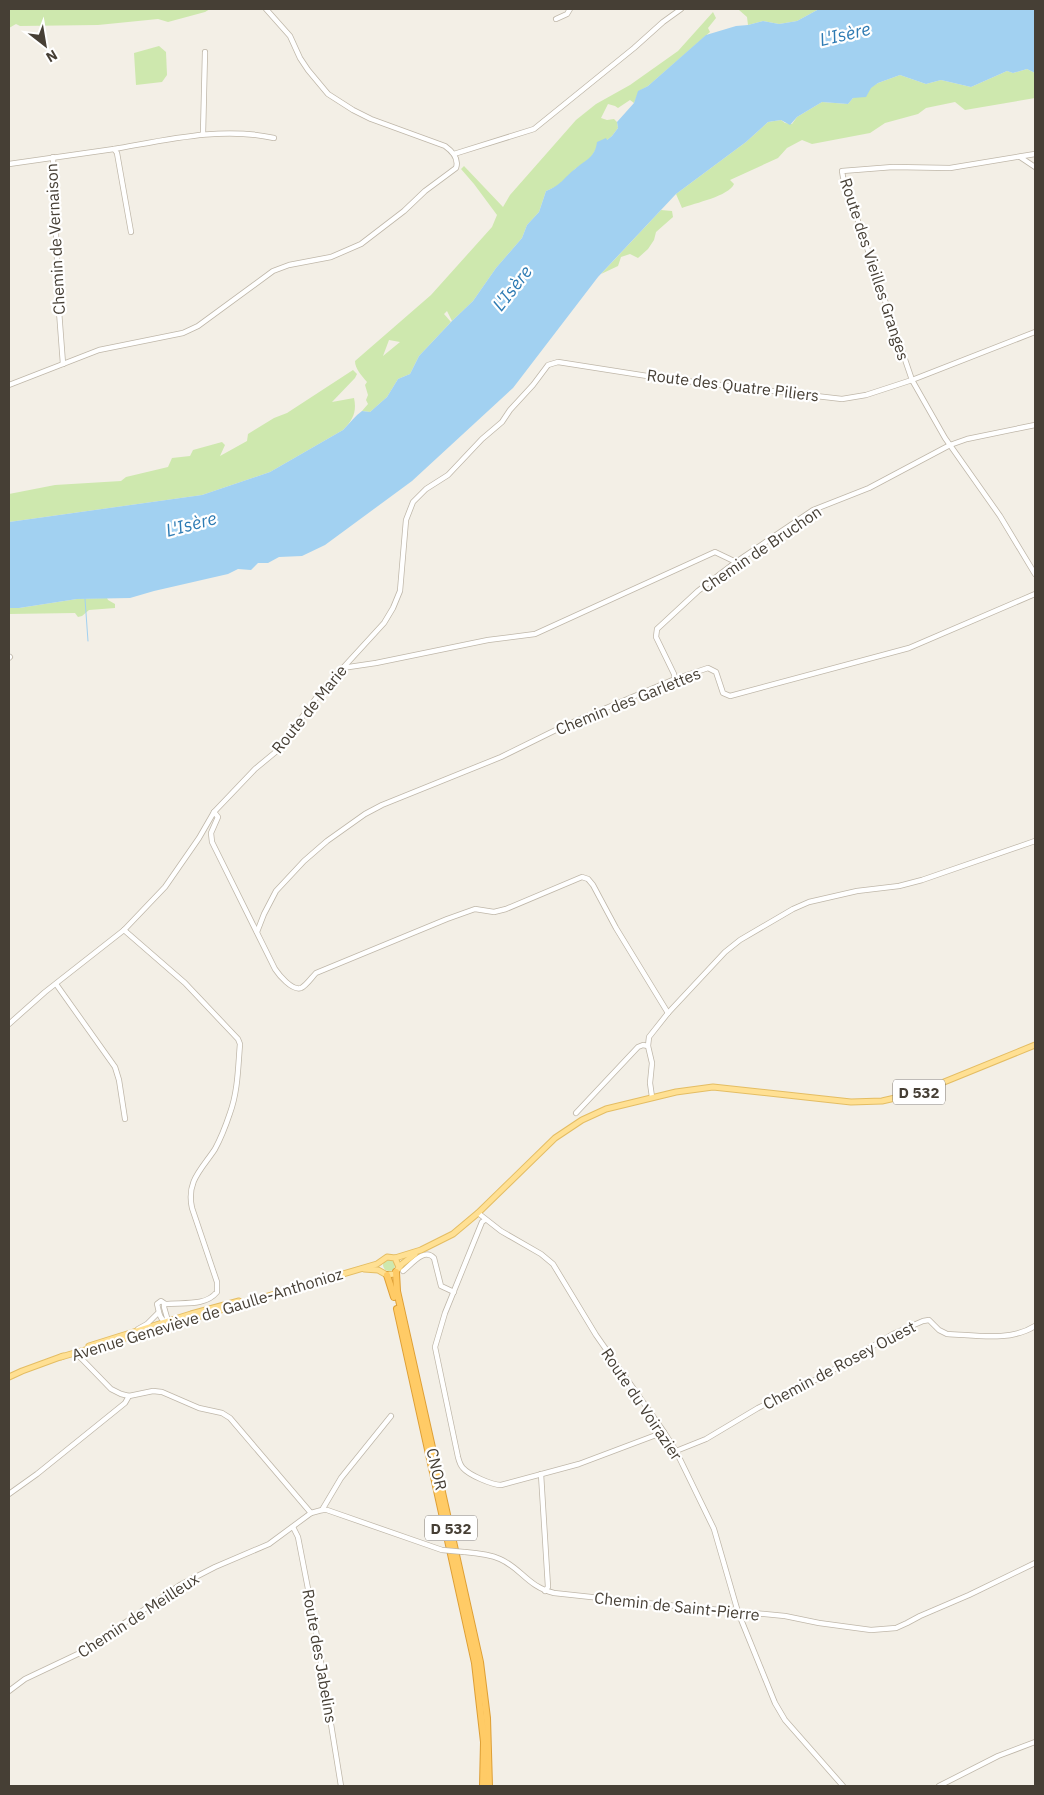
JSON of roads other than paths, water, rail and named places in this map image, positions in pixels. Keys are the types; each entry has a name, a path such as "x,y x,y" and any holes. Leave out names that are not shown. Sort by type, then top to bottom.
{"highway":[{"name":"CNOR","path":"399,1270 397,1291 480,1662 487,1718 490,1786"},
{"name":"CNOR","path":"384,1273 393,1292 475,1663 484,1742 483,1786"}],"main road":[{"name":"D 532","path":"395,1258 421,1250 453,1234 478,1213 541,1150 567,1129 606,1109 689,1089 713,1087 847,1102 882,1101 917,1093 1035,1045"},
{"name":"D 532","path":"399,1270 421,1250"},
{"name":"Avenue Geneviève de Gaulle-Anthonioz","path":"61,1357 151,1332 381,1262 387,1256 395,1258"},
{"path":"381,1262 384,1273 399,1270 395,1258"},
{"name":"Avenue Geneviève de Gaulle-Anthonioz","path":"353,1270 384,1273"},
{"name":"Avenue Geneviève de Gaulle-Anthonioz","path":"9,1377 22,1370 124,1334 219,1306 274,1293"}],"street":[{"path":"9,385 112,346 183,333 198,326 280,267 331,257 355,247 404,212 442,177 454,170 457,162 454,154 445,146 371,119 328,94 300,58 290,36 266,9"},
{"path":"556,19 567,14 570,9"},
{"path":"454,154 534,129 681,9"},
{"path":"203,134 205,52"},
{"path":"53,157 203,134 262,135 274,138"},
{"path":"114,148 117,153 131,232"},
{"name":"Route des Vieilles Granges","path":"912,380 865,246 842,171 893,167 950,168 1035,154"},
{"name":"Chemin de Vernaison","path":"9,164 53,157 63,364"},
{"path":"1020,157 1035,167"},
{"name":"Route des Quatre Piliers","path":"552,363 558,362 660,378 842,399 866,395 912,380 1035,332"},
{"name":"Route de Marie","path":"9,1024 124,930 165,887 200,838 214,812 255,770 278,750 320,694 384,623 400,592 406,520 413,502 426,489 448,474 482,439 499,425 510,410 534,385 548,365 552,363"},
{"path":"912,380 950,445 1000,516 1035,574"},
{"name":"Chemin de Bruchon","path":"675,679 656,637 657,629 698,591 736,562 814,510 869,488 950,445 967,439 1035,425"},
{"path":"342,668 488,640 535,634 715,552 736,562"},
{"name":"Chemin des Garlettes","path":"258,932 264,914 276,891 304,861 327,841 365,814 391,801 501,757 566,725 675,679 708,668 716,672 723,693 730,696 909,648 1035,594"},
{"path":"214,812 218,817 211,833 212,842 275,969 282,980 299,988 302,988 316,973 447,918 475,909 494,912 582,878 588,879 593,885 616,928 668,1013"},
{"path":"652,1097 650,1078 652,1063 648,1046 649,1037 668,1013 725,952 740,940 793,909 809,902 922,880 1035,841"},
{"path":"124,930 185,983 238,1039 240,1044 237,1082 231,1111 215,1148 195,1177 190,1198 217,1282 217,1292 208,1299 161,1308 144,1326 124,1334"},
{"path":"56,984 115,1067 125,1119"},
{"path":"576,1113 640,1045 648,1046"},
{"name":"Route du Voirazier","path":"478,1213 501,1231 541,1254 553,1264 596,1336 664,1432 676,1451 714,1529 738,1612 775,1703 786,1720 843,1786"},
{"path":"485,1220 482,1222 445,1313 435,1350 460,1464 464,1470 496,1485 501,1485 579,1464 664,1432"},
{"path":"399,1270 423,1255 431,1255 434,1258 441,1286 454,1292"},
{"path":"161,1308 167,1322"},
{"name":"Chemin de Rosey Ouest","path":"676,1451 706,1439 758,1408 823,1376 893,1334 923,1321 929,1320 939,1330 947,1334 1002,1336 1027,1331 1035,1326"},
{"path":"151,1332 167,1322 175,1324"},
{"path":"76,1353 111,1390 129,1396 162,1392 199,1408 230,1418 311,1513"},
{"path":"9,1494 125,1403 129,1396"},
{"path":"322,1510 341,1478 391,1416"},
{"path":"541,1474 548,1587 546,1591"},
{"name":"Chemin de Meilleux","path":"9,1691 25,1679 82,1652 180,1585 215,1567 269,1544 311,1513 322,1510"},
{"name":"Chemin de Saint-Pierre","path":"322,1510 327,1510 442,1550 488,1555 502,1560 531,1583 546,1591 656,1604 786,1616 819,1623 871,1630 896,1628 1035,1563"},
{"name":"Route des Jabelins","path":"293,1527 298,1537 315,1626 341,1786"},
{"path":"939,1786 998,1756 1035,1742"}],"water":[{"name":"L'Isère","path":"819,9 1035,9 1035,73 1027,69 1013,73 1007,71 971,87 941,80 926,84 900,75 878,83 871,88 866,97 853,98 848,104 822,102 797,117 790,125 781,120 768,122 746,142 676,194 598,277 513,388 412,481 325,545 302,556 279,557 268,563 258,563 251,570 238,569 228,574 130,598 77,599 9,608 9,522 202,495 270,472 343,430 362,411 370,412 387,397 398,379 410,374 419,356 473,301 496,268 522,238 527,225 539,212 546,191 559,184 589,158 594,152 597,142 606,138 607,140 612,136 618,128 617,122 634,103 638,91 648,86 706,35 736,26 763,21 779,24 797,21"}],"waterway":[{"path":"85,599 88,641"}]}
